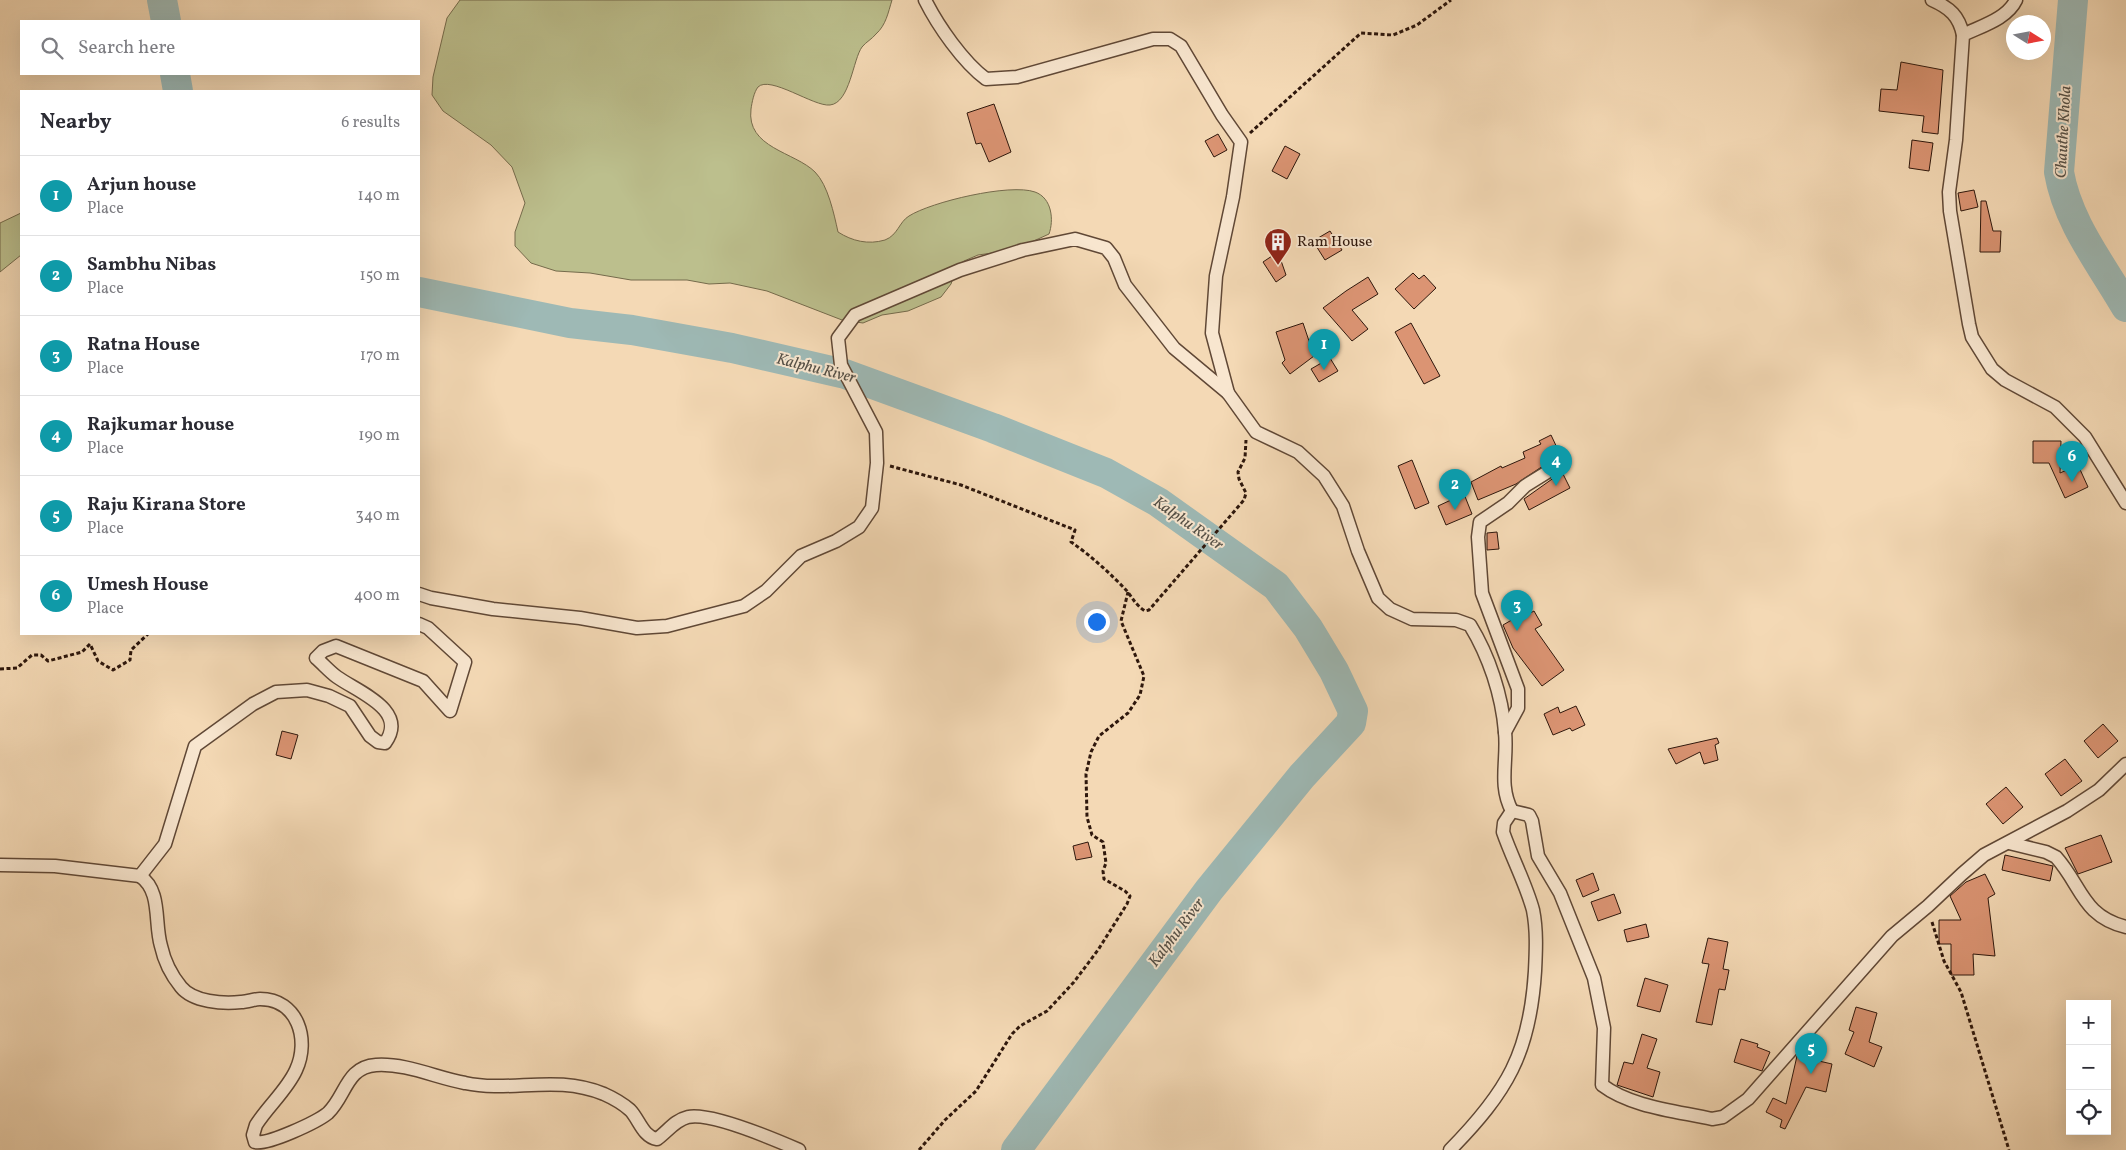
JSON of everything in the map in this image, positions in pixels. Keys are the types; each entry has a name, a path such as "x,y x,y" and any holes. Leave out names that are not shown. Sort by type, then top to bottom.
{"street":[{"path":"925,0 973,69 986,79 1017,77 1153,39 1170,39 1181,46 1222,115 1241,142 1233,197 1216,276 1212,333 1228,393"},
{"path":"1932,0 1950,9 1956,16 1963,35 1956,140 1949,192 1950,210 1972,337 1992,369 2005,380 2055,407 2085,437 2126,503"},
{"path":"1963,35 2000,17 2016,0"},
{"path":"420,594 493,609 580,618 637,628 667,626 744,606 766,590 801,556 836,541 859,527 872,508 877,463 876,432 841,365 838,338 855,315 960,270 1022,250 1075,238 1106,248 1114,258 1125,286 1162,336 1228,393 1256,432 1298,452 1324,476 1343,506 1358,551 1378,598 1390,610 1412,620 1448,620 1470,625 1485,654 1497,690 1505,732 1503,777 1505,799 1512,811"},
{"path":"1505,732 1518,708 1518,689 1482,593 1478,537 1480,522 1508,503 1525,486 1562,463"},
{"path":"140,876 165,844 195,746 253,704 276,692 307,690 314,692 350,706 370,736 378,742 386,742 391,735 392,720 384,707 336,676 316,658 323,651 336,646 423,680 450,711 465,662 428,628 420,624"},
{"path":"1512,811 1529,815 1532,821 1538,856 1560,893 1594,978 1604,1028 1602,1085 1614,1094 1712,1119 1723,1117 1748,1099 1892,936 1978,860 2067,811 2099,790 2126,764"},
{"path":"1450,1150 1482,1116 1506,1081 1523,1048 1529,1022 1534,985 1536,929 1530,902 1503,832 1504,823 1512,811"},
{"path":"2009,843 2046,852 2056,857 2094,911 2105,920 2126,927"},
{"path":"0,865 55,866 140,876 152,889 161,947 168,966 186,993 194,998 239,1002 260,999 288,1010 296,1017 302,1031 302,1048 296,1070 256,1125 253,1135 255,1142 266,1143 322,1118 332,1108 347,1081 358,1071 380,1065 412,1070 467,1084 504,1086 557,1083 583,1088 605,1094 621,1103 633,1114 649,1136 653,1138 657,1139 682,1119 699,1116 730,1124 799,1150"}],"path":[{"path":"1241,142 1281,103 1361,33 1393,34 1417,25 1451,0"},
{"path":"877,463 961,485 1075,530 1071,542 1091,556 1100,567 1128,592 1135,604 1145,611 1149,610 1240,505 1246,493 1239,479 1238,472 1245,458 1244,446 1246,438 1256,432"},
{"path":"918,1150 945,1120 976,1091 1016,1030 1047,1011 1074,982 1098,950 1127,904 1130,896 1104,879 1103,871 1106,864 1103,842 1092,835 1087,817 1086,774 1091,752 1099,736 1128,714 1140,695 1144,676 1121,621 1128,592"},
{"path":"0,668 17,668 32,655 41,655 48,661 82,652 90,644 98,662 113,670 130,660 131,650 147,635"},
{"path":"1928,906 1935,937 1944,961 1961,992 2009,1150"}],"green space":[{"path":"460,0 892,0 884,23 862,47 847,89 837,102 830,105 823,104 782,88 764,84 758,87 751,106 751,122 756,132 774,148 815,172 824,184 838,232 849,238 866,242 885,240 893,235 909,216 934,205 971,195 1008,190 1035,192 1045,199 1051,216 1049,234 1014,250 978,255 964,261 957,266 951,284 941,297 908,311 882,315 863,323 842,320 767,291 730,283 709,284 687,280 631,280 590,273 556,271 531,263 515,246 515,232 525,203 512,167 491,145 443,111 432,95 433,77 447,18"},
{"path":"20,213 20,256 0,272 0,223"}],"building":[{"path":"1901,62 1943,70 1938,134 1922,132 1924,116 1879,111 1881,89 1897,90"},
{"path":"994,104 1011,152 989,162 981,143 976,144 967,113"},
{"path":"1218,134 1227,150 1214,157 1205,141"},
{"path":"1912,140 1933,143 1929,171 1909,168"},
{"path":"1285,146 1300,154 1287,179 1272,171"},
{"path":"1974,190 1978,207 1961,211 1958,193"},
{"path":"1981,201 1986,201 1993,231 2001,231 2000,252 1980,252"},
{"path":"1330,231 1342,250 1325,260 1313,241"},
{"name":"Ram House","path":"1278,252 1286,275 1276,282 1263,262"},
{"path":"1413,273 1419,279 1424,275 1436,288 1414,309 1395,289"},
{"path":"1368,277 1378,294 1352,310 1368,329 1352,341 1323,308"},
{"path":"1303,323 1314,356 1290,374 1282,363 1285,360 1276,332"},
{"path":"1411,323 1440,376 1424,384 1395,332"},
{"path":"1330,358 1338,371 1319,382 1311,369"},
{"path":"1551,435 1559,452 1553,455 1555,458 1516,484 1478,500 1471,482 1501,466 1502,468 1525,458 1523,452 1541,444 1539,441"},
{"path":"2033,441 2061,441 2060,473 2078,465 2088,487 2065,498 2049,463 2033,463"},
{"path":"1412,460 1429,503 1415,509 1398,466"},
{"path":"1562,472 1570,488 1529,510 1524,499"},
{"path":"1464,494 1472,514 1446,525 1438,506"},
{"path":"1497,532 1499,549 1487,550 1487,533"},
{"path":"1534,611 1542,625 1535,629 1564,670 1542,686 1513,648 1503,625 1522,614 1523,617"},
{"path":"1576,706 1585,725 1572,731 1570,728 1553,735 1544,714 1558,707 1560,713"},
{"path":"2103,724 2118,741 2098,758 2084,741"},
{"path":"282,731 298,735 291,759 276,755"},
{"path":"1717,738 1719,743 1715,745 1718,760 1704,764 1700,752 1676,764 1668,749"},
{"path":"2065,759 2082,781 2061,796 2045,774"},
{"path":"2006,787 2023,807 2003,824 1986,804"},
{"path":"2101,835 2112,862 2078,874 2065,848"},
{"path":"1088,842 1092,857 1076,860 1073,846"},
{"path":"2005,855 2053,866 2050,881 2002,870"},
{"path":"1593,873 1599,890 1583,897 1576,880"},
{"path":"1985,874 1995,894 1988,898 1995,956 1973,954 1974,975 1951,975 1951,944 1939,944 1939,920 1961,920 1950,896 1966,882"},
{"path":"1614,894 1621,913 1598,921 1591,902"},
{"path":"1646,924 1649,937 1627,942 1624,930"},
{"path":"1708,938 1728,942 1723,969 1729,970 1725,990 1719,989 1712,1025 1696,1022 1709,964 1702,963"},
{"path":"1645,978 1668,985 1660,1012 1637,1006"},
{"path":"1856,1007 1877,1013 1869,1042 1882,1047 1874,1067 1845,1054 1854,1032 1849,1030"},
{"path":"1642,1034 1657,1039 1647,1068 1660,1072 1653,1097 1617,1085 1624,1062 1633,1064"},
{"path":"1741,1039 1758,1044 1757,1047 1770,1052 1762,1071 1734,1062"},
{"path":"1797,1056 1832,1064 1826,1092 1806,1087 1785,1129 1780,1127 1782,1120 1766,1112 1773,1098 1786,1104"}],"waterway":[{"name":"Kalphu River","path":"162,0 166,20"},
{"name":"Chauthe Khola","path":"2073,0 2059,172 2069,208 2077,225 2126,307"},
{"name":"Kalphu River","path":"175,75 178,90"},
{"name":"Kalphu River","path":"420,292 570,323 632,330 732,348 845,374 993,428 1106,473 1158,502 1276,586 1308,628 1334,671 1353,711 1351,723 1302,776 1209,890 1016,1150"}],"place":[{"name":"Ram House","path":"1278,266"},
{"name":"Arjun house","path":"1324,370"},
{"name":"Umesh House","path":"2072,482"},
{"name":"Rajkumar house","path":"1556,486"},
{"name":"Sambhu Nibas","path":"1455,510"},
{"name":"Ratna House","path":"1517,631"},
{"name":"Raju Kirana Store","path":"1811,1074"}]}
